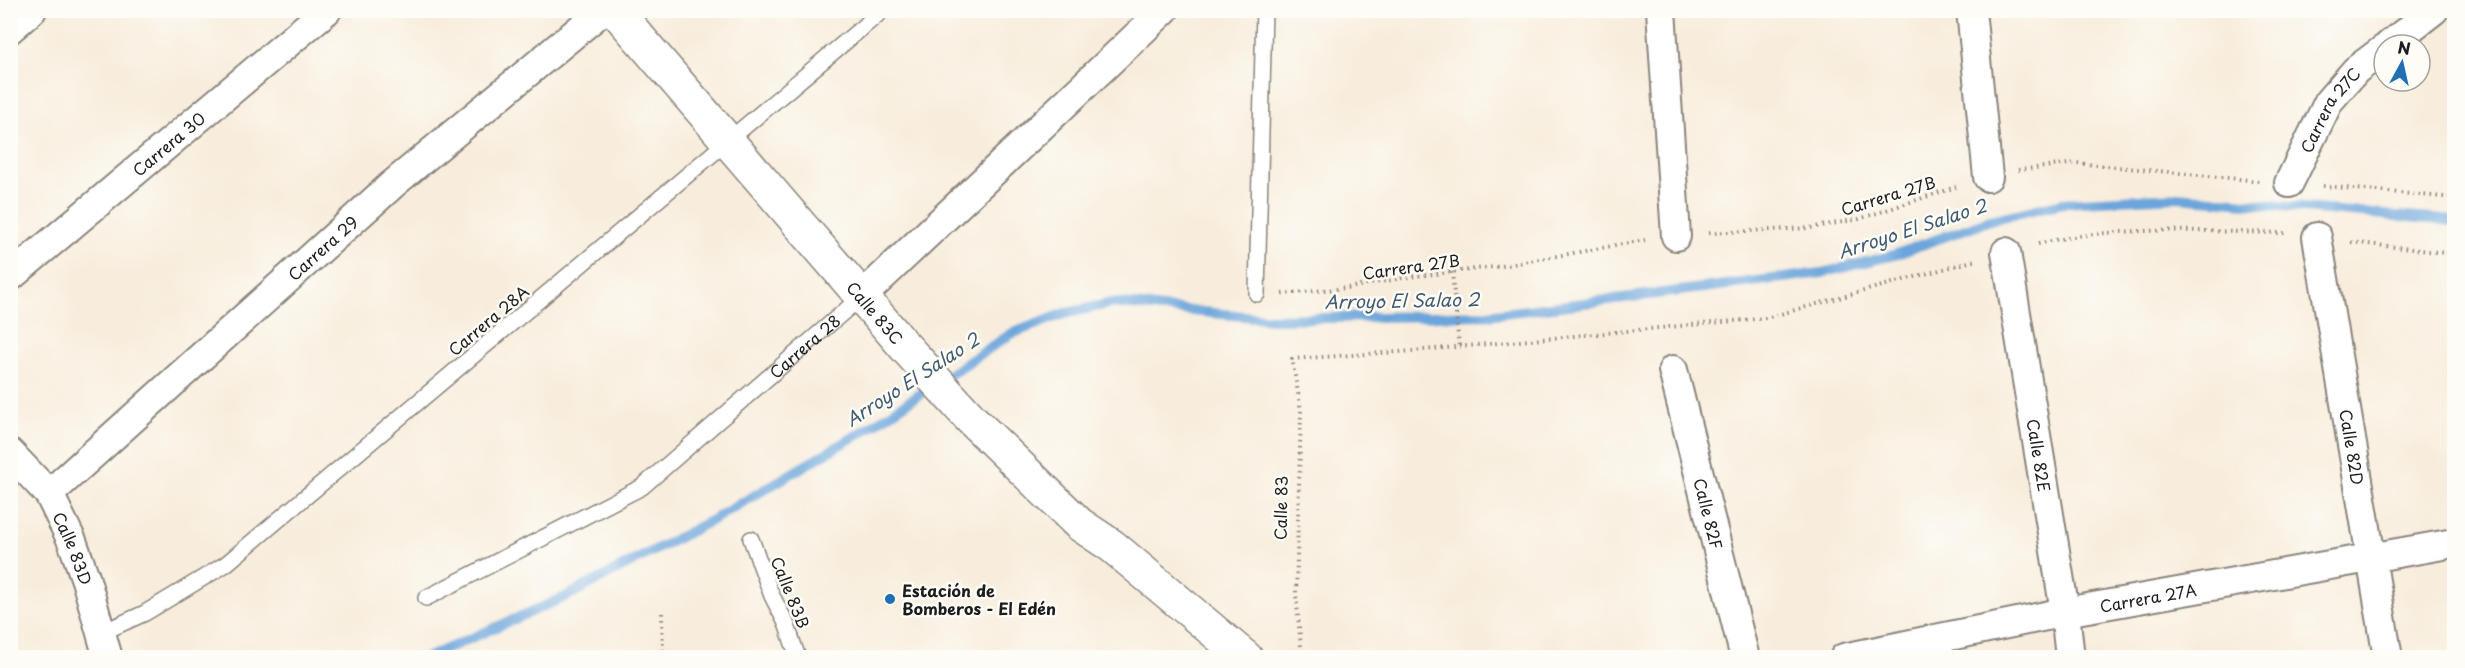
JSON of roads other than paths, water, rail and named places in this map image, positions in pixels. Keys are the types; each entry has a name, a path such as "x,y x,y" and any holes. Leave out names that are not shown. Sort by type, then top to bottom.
{"street":[{"path":"10,29 32,10"},
{"name":"Carrera 30","path":"10,277 327,10"},
{"name":"Carrera 29","path":"49,494 393,184 603,10"},
{"name":"Calle 83C","path":"615,10 906,348 972,420 1079,524 1112,546 1246,657"},
{"name":"Carrera 28","path":"862,296 1164,10"},
{"path":"1661,10 1676,236"},
{"path":"1971,10 1988,177"},
{"path":"2404,33 2434,10"},
{"name":"Carrera 27C","path":"2289,183 2329,101 2356,70 2372,58"},
{"name":"Calle 82D","path":"2317,237 2388,657"},
{"name":"Calle 82E","path":"2006,252 2065,612 2070,657"},
{"name":"Calle 82F","path":"1673,369 1745,657"},
{"name":"Calle 83D","path":"10,453 49,494 72,541 86,580 104,645"},
{"name":"Carrera 27A","path":"1844,657 2065,612 2454,543"}],"lane":[{"name":"Carrera 28A","path":"104,645 145,613 226,564 883,10"},
{"path":"1257,294 1264,10"},
{"name":"Carrera 28","path":"426,598 642,487 862,296"},
{"name":"Calle 83B","path":"752,539 772,596 786,623 798,657"}],"waterway":[{"name":"Arroyo El Salao 2","path":"426,658 567,596 718,517 867,429 1011,334 1063,314 1112,303 1273,319 1488,315 1822,273 1894,255 1990,220 2063,203 2177,197 2454,221"}],"place":[{"name":"Estación de Bomberos - El Edén","path":"890,599"}]}
